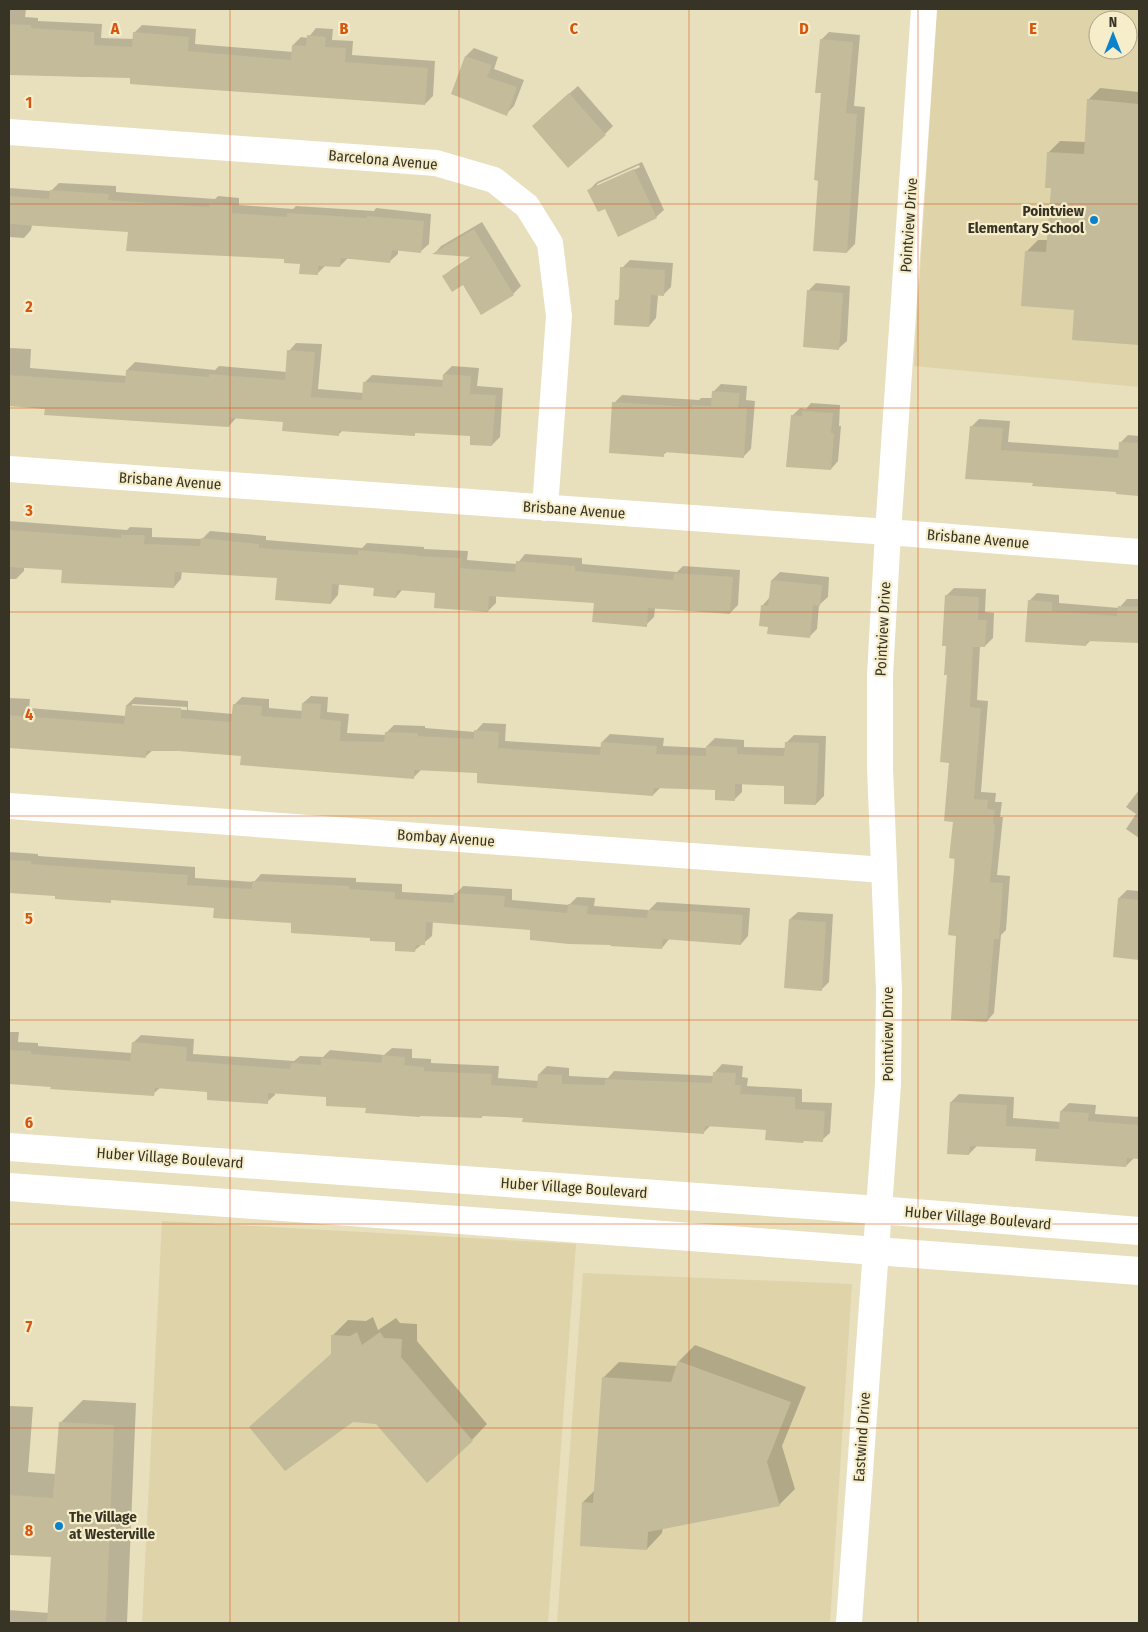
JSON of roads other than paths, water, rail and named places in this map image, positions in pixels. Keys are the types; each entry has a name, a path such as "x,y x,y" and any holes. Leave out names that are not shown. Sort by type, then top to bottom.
{"street":[{"name":"Pointview Drive","path":"875,1250 888,1084 889,990 880,768 880,676 924,9"},
{"name":"Barcelona Avenue","path":"9,132 436,163 494,180 527,206 550,243 559,316 545,508"},
{"name":"Brisbane Avenue","path":"9,469 888,532 1139,552"},
{"name":"Bombay Avenue","path":"9,806 884,870"},
{"name":"Huber Village Boulevard","path":"9,1147 878,1210 1139,1231"},
{"path":"9,1188 875,1250 1139,1271"},
{"name":"Eastwind Drive","path":"849,1623 875,1250"}],"place":[{"name":"Pointview Elementary School","path":"1094,220"},
{"name":"The Village at Westerville","path":"59,1526"}]}
